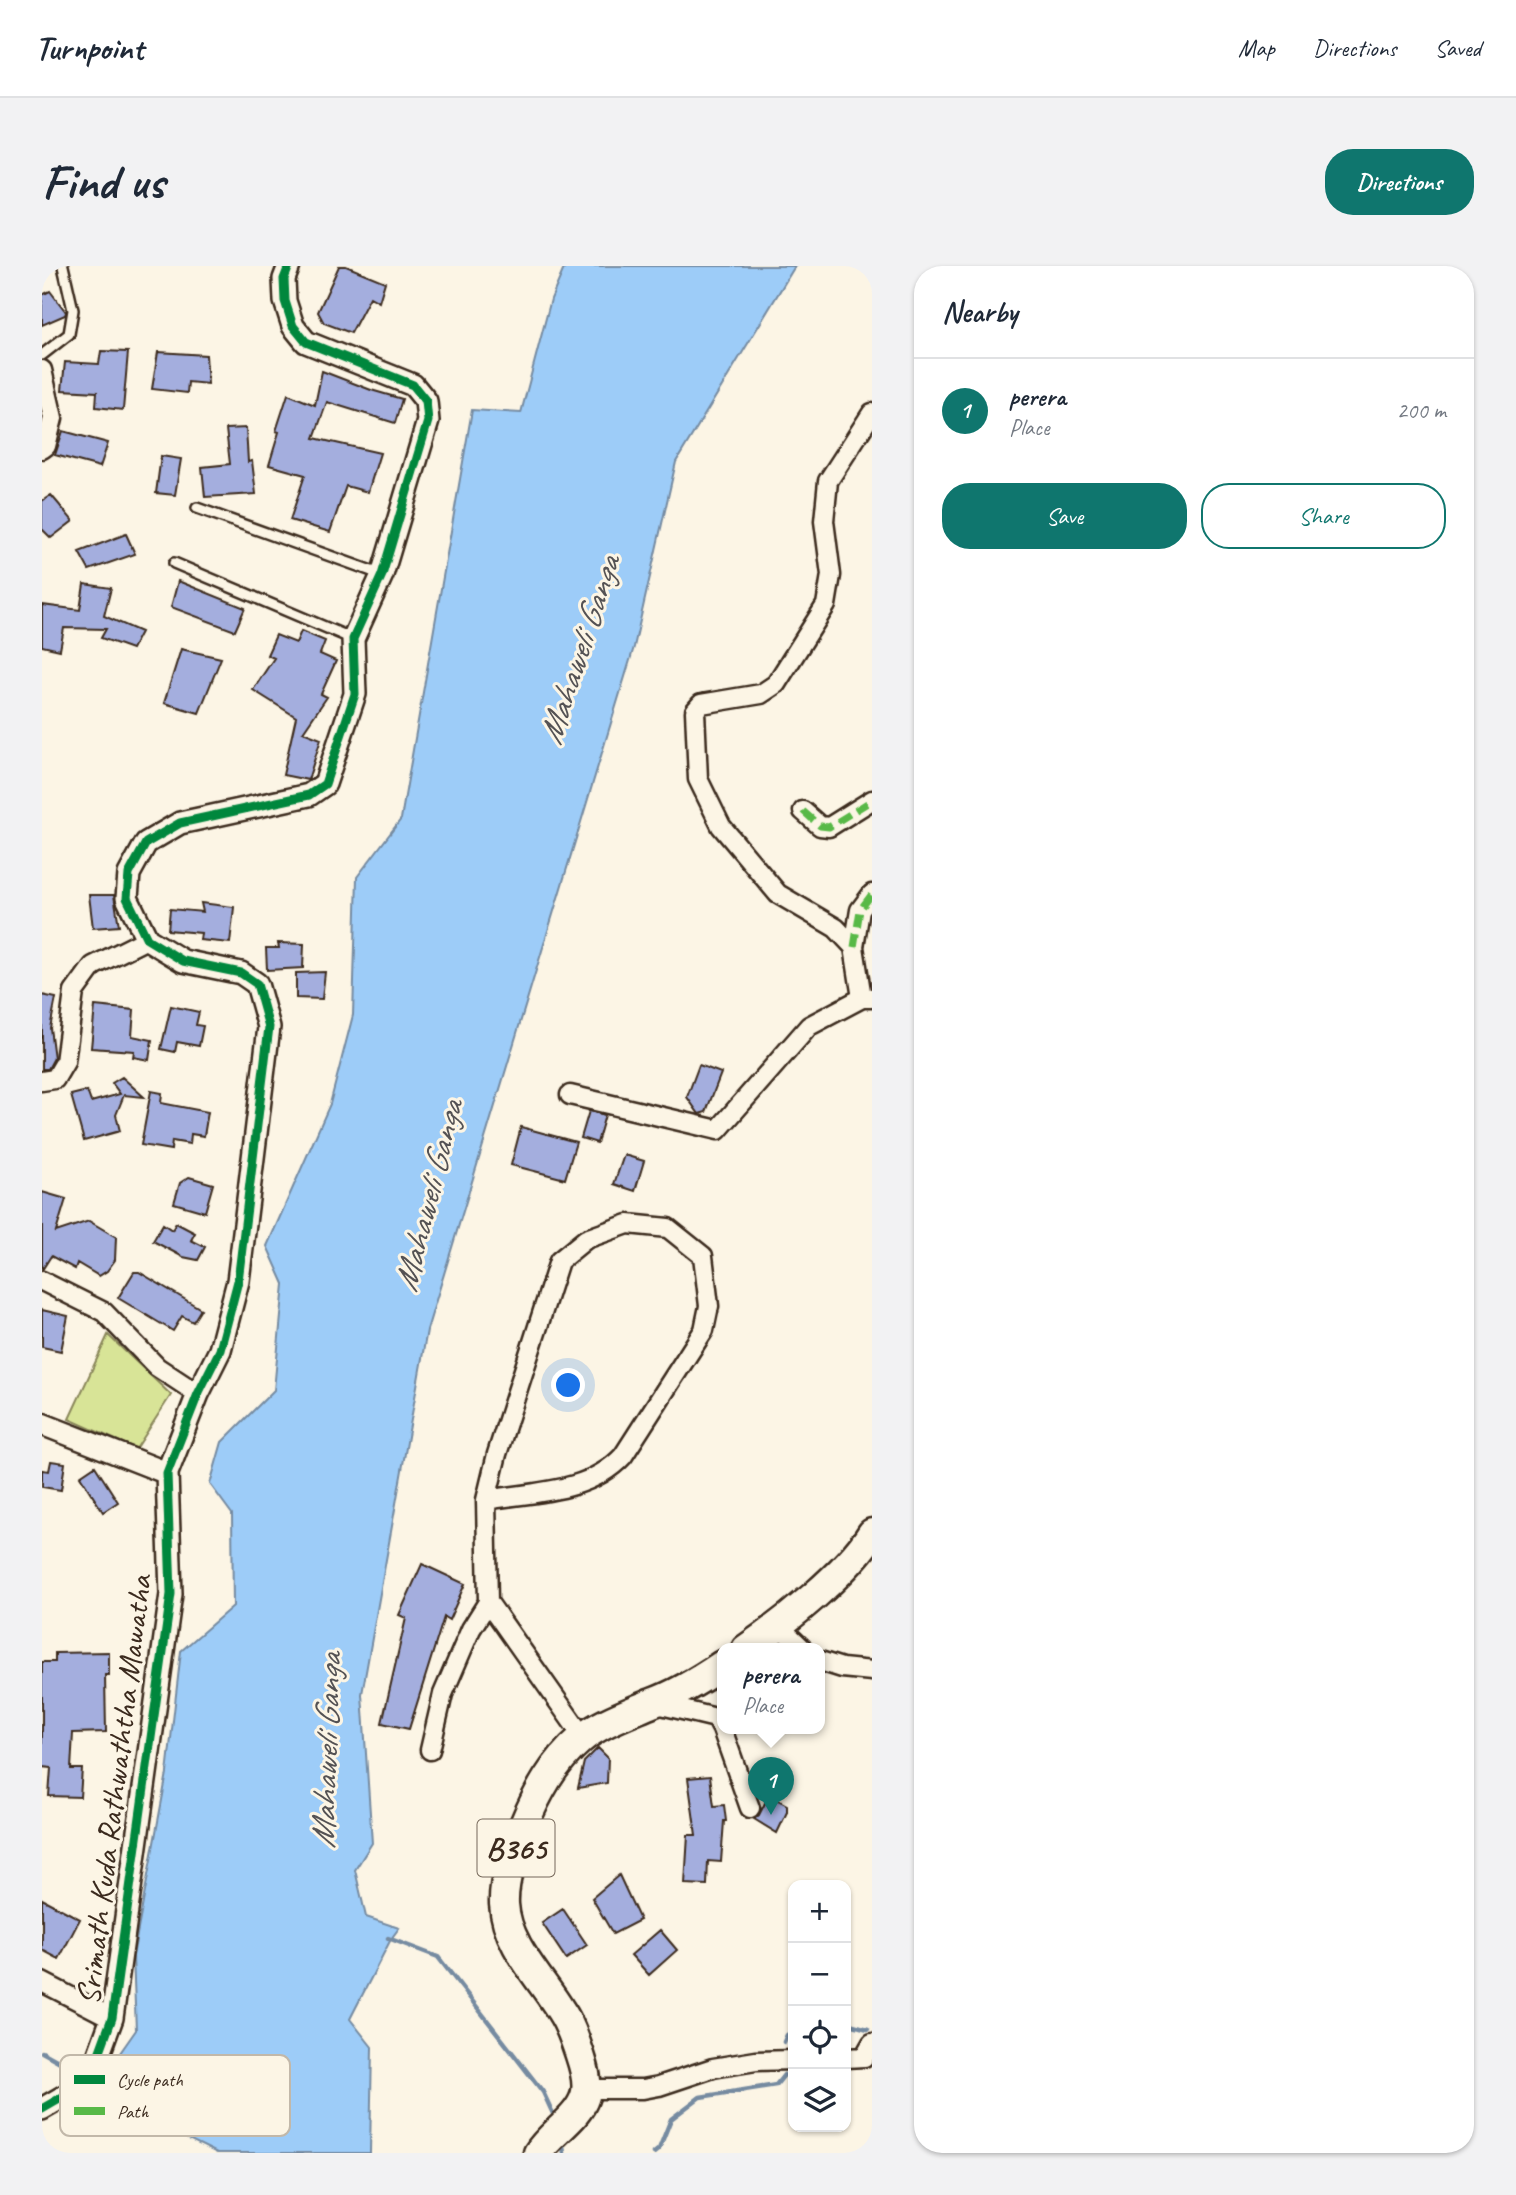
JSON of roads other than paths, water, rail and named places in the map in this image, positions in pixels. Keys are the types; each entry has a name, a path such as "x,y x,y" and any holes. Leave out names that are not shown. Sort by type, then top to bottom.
{"main road":[{"path":"755,1643 779,1626 836,1574 872,1533"},
{"name":"B365","path":"581,2100 583,2062 571,2030 563,2013 528,1963 507,1919 504,1903 508,1874 535,1797 560,1759 583,1737 634,1710 679,1691 717,1668"},
{"path":"544,2145 581,2100"}],"street":[{"path":"42,1081 55,1079 65,1062 74,992 93,966 147,939 127,898 129,874 146,843 180,823 309,795 325,783 355,694 353,639 382,575 428,421 426,401 413,385 306,342 293,326 285,301 284,279 289,266"},
{"path":"42,370 53,418 46,446 42,449"},
{"path":"854,947 836,928 778,894 721,826 698,779 695,711 701,704 761,694 776,684 826,605 831,575 824,521 828,481 872,413"},
{"path":"803,811 820,826 829,827 872,800"},
{"path":"570,1096 718,1130 808,1026 867,998 854,947 860,910 872,894"},
{"name":"Srimath Kuda Rathwaththa Mawatha","path":"100,2055 112,2018 171,1594 167,1473 198,1394 220,1350 238,1281 269,1027 257,984 241,974 183,961 147,939"},
{"path":"430,1750 443,1694 471,1629 488,1602 486,1500 497,1454 559,1261 586,1239 628,1224 668,1228 703,1256 709,1306 704,1330 623,1456 613,1467 578,1485 486,1500"},
{"path":"42,1281 104,1312 157,1367 198,1394"},
{"path":"42,1424 167,1473"},
{"path":"488,1602 583,1737"},
{"path":"779,1626 797,1643"},
{"path":"825,1663 842,1668 872,1671"},
{"path":"653,1703 717,1720"},
{"path":"724,1734 750,1808"},
{"path":"42,1982 112,2018"},
{"path":"851,2056 869,2053"},
{"path":"581,2100 659,2086 713,2068 788,2060"},
{"name":"Srimath Kuda Rathwaththa Mawatha","path":"42,2109 60,2099"}],"lane":[{"path":"42,355 69,334 74,310 63,266"},
{"path":"197,508 382,575"},
{"path":"174,563 353,639"}],"water":[{"name":"Mahaweli Ganga","path":"565,266 795,266 676,462 634,647 427,1330 362,1694 372,1843 355,1870 366,1917 399,1928 350,2019 372,2047 370,2153 217,2153 182,2136 290,2136 290,2055 119,2055 136,2030 133,1956 167,1773 181,1651 233,1606 232,1514 210,1484 222,1442 274,1390 284,1284 267,1246 330,1104 353,1015 357,877 401,819 472,410 521,413 551,299"}],"waterway":[{"path":"388,1938 438,1957 543,2092 555,2118"},
{"path":"851,2024 868,2029"},
{"path":"784,2042 788,2034"},
{"path":"42,2052 60,2062"},
{"path":"654,2153 659,2149 671,2119 700,2097 776,2085 784,2075"},
{"path":"562,2140 564,2153"}],"place":[{"name":"perera","path":"771,1815"}]}
